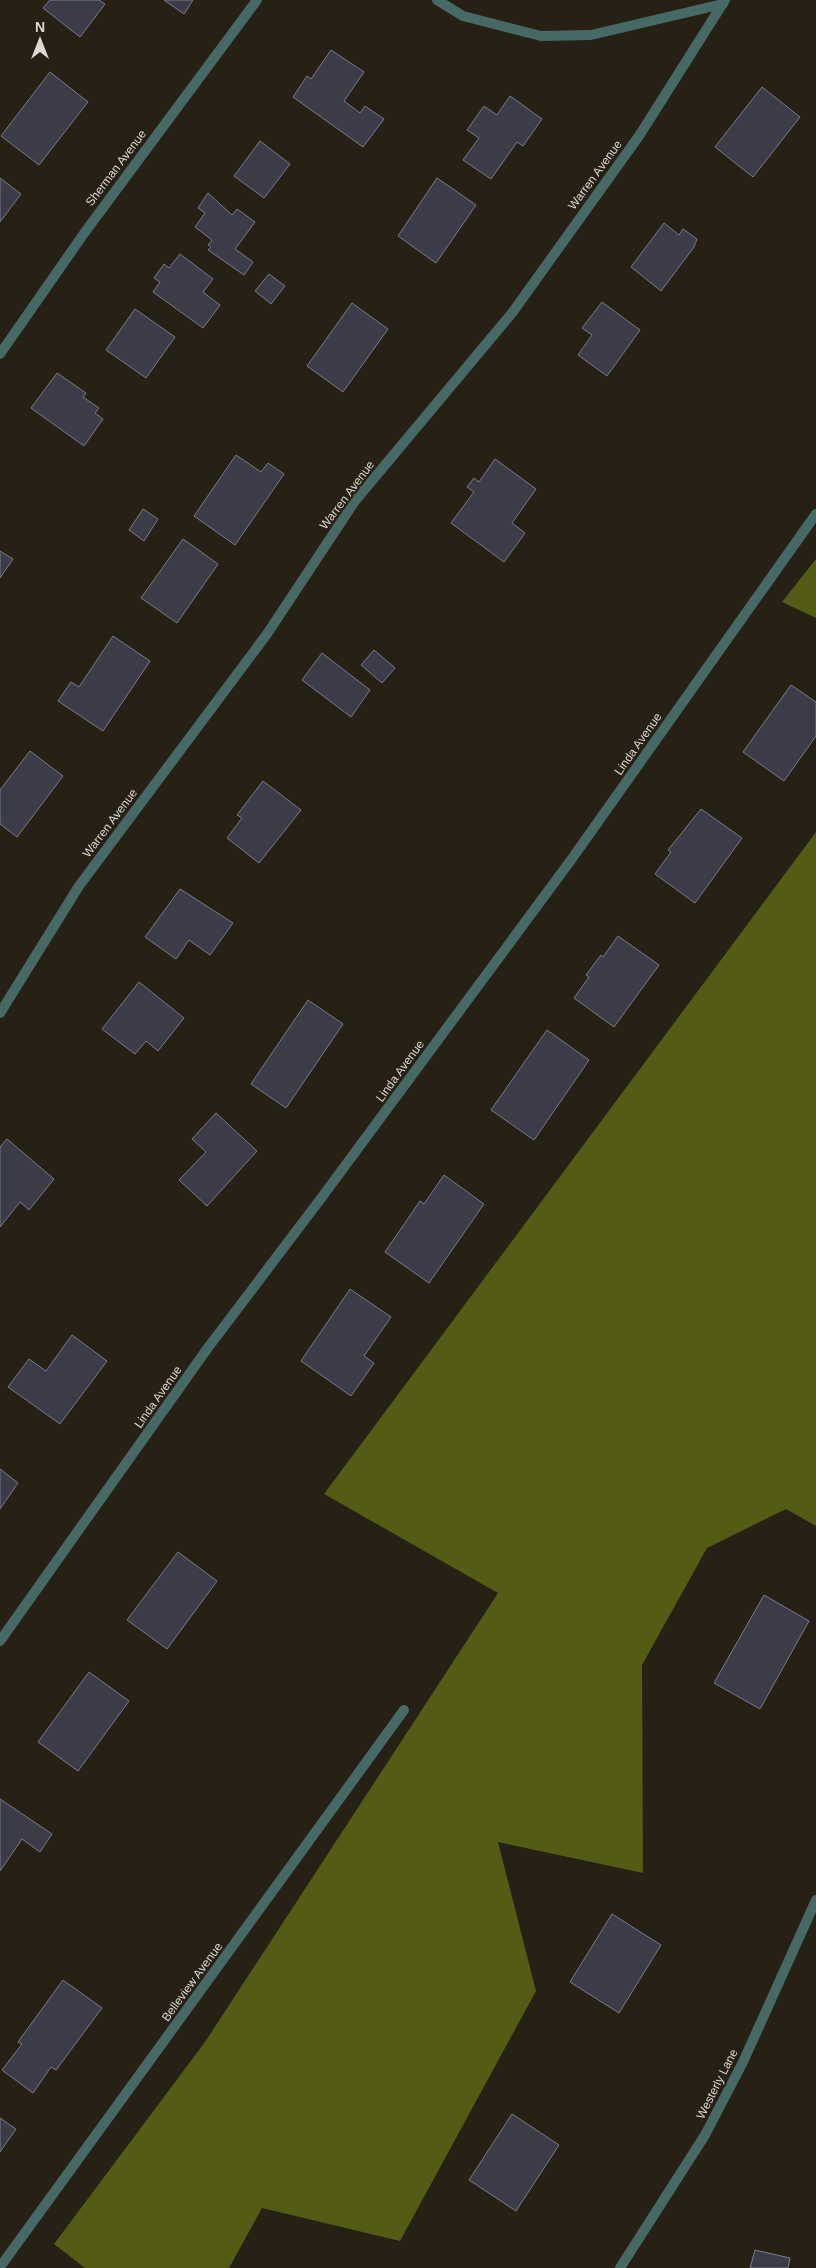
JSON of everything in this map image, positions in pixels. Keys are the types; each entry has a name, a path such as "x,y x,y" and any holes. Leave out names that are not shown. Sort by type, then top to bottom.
{"street":[{"name":"Sherman Avenue","path":"0,354 85,232 257,0"},
{"path":"437,0 463,16 541,36 591,35 724,2"},
{"name":"Warren Avenue","path":"0,1013 79,886 267,634 355,501 512,312 639,136 724,2"},
{"name":"Linda Avenue","path":"0,1641 207,1349 328,1189 571,860 816,514"},
{"name":"Belleview Avenue","path":"0,2267 404,1710"},
{"name":"Westerly Lane","path":"620,2268 704,2136 743,2062 816,1900"}],"green space":[{"path":"816,559 816,618 782,602"},
{"path":"816,832 816,1526 786,1509 707,1548 642,1665 643,1873 498,1842 536,1991 400,2241 262,2208 229,2268 85,2268 54,2244 205,2042 498,1593 324,1494"}],"building":[{"path":"50,0 99,0 105,4 80,37 43,8"},
{"path":"164,0 193,0 184,14"},
{"path":"331,50 364,72 344,101 360,113 365,106 384,119 363,147 293,97 307,76 311,79"},
{"path":"50,72 88,102 39,165 1,136"},
{"path":"762,87 800,117 753,177 715,147"},
{"path":"510,96 542,119 523,146 517,142 491,179 463,160 479,138 467,130 484,106 497,115"},
{"path":"260,141 290,164 264,198 234,176"},
{"path":"0,178 21,194 0,222"},
{"path":"437,178 476,205 436,263 398,236"},
{"path":"208,193 232,215 237,209 255,222 235,249 253,262 244,275 208,250 211,247 208,245 212,240 195,227 205,213 198,208"},
{"path":"664,223 679,235 683,229 697,239 694,247 661,291 631,267"},
{"path":"180,254 213,279 203,292 220,305 203,328 153,292 160,282 154,278 164,264 169,268"},
{"path":"269,274 285,286 271,304 255,291"},
{"path":"602,302 640,330 607,376 578,355 592,335 582,328"},
{"path":"352,303 388,329 343,392 307,366"},
{"path":"135,309 175,337 146,378 106,350"},
{"path":"57,373 86,393 83,397 99,408 95,413 103,419 84,446 31,408"},
{"path":"236,455 261,472 268,463 284,474 235,545 194,516"},
{"path":"495,459 536,489 512,523 525,533 504,562 451,523 474,492 467,487 474,478 479,482"},
{"path":"143,509 158,519 144,541 129,530"},
{"path":"183,539 218,564 177,623 141,598"},
{"path":"0,551 13,559 0,578"},
{"path":"113,636 150,661 103,731 58,701 71,682 79,687"},
{"path":"374,650 395,668 382,683 361,665"},
{"path":"322,653 370,690 351,717 302,680"},
{"path":"791,685 816,702 816,736 784,781 743,752"},
{"path":"30,751 63,776 17,837 0,824 0,790"},
{"path":"263,781 301,810 259,863 227,838 242,818 237,815"},
{"path":"701,809 742,838 695,903 655,874 671,852 668,850"},
{"path":"180,889 233,923 210,955 189,940 176,959 145,937"},
{"path":"618,936 659,965 614,1027 574,998 589,977 586,975 601,955 603,957"},
{"path":"139,982 184,1018 158,1051 146,1041 135,1054 102,1029"},
{"path":"308,1000 343,1024 286,1108 251,1084"},
{"path":"547,1030 589,1060 534,1140 491,1110"},
{"path":"216,1113 257,1151 207,1206 179,1180 206,1152 192,1139"},
{"path":"7,1139 54,1179 29,1210 20,1202 0,1227 0,1147"},
{"path":"444,1175 484,1204 429,1283 385,1252 420,1201 424,1204"},
{"path":"350,1289 391,1317 364,1356 374,1363 351,1396 301,1361"},
{"path":"72,1335 107,1361 60,1424 8,1387 29,1359 46,1371"},
{"path":"0,1469 18,1483 0,1509"},
{"path":"178,1552 217,1581 167,1649 127,1620"},
{"path":"764,1595 809,1621 760,1709 714,1683"},
{"path":"89,1672 129,1701 78,1771 38,1742"},
{"path":"0,1799 52,1834 40,1852 22,1839 0,1871"},
{"path":"612,1914 661,1945 619,2013 570,1982"},
{"path":"63,1980 102,2008 56,2070 51,2067 33,2093 2,2070 22,2044 18,2042"},
{"path":"512,2114 559,2145 516,2211 469,2180"},
{"path":"0,2118 16,2129 0,2152"},
{"path":"755,2250 790,2258 788,2268 750,2268"}]}
